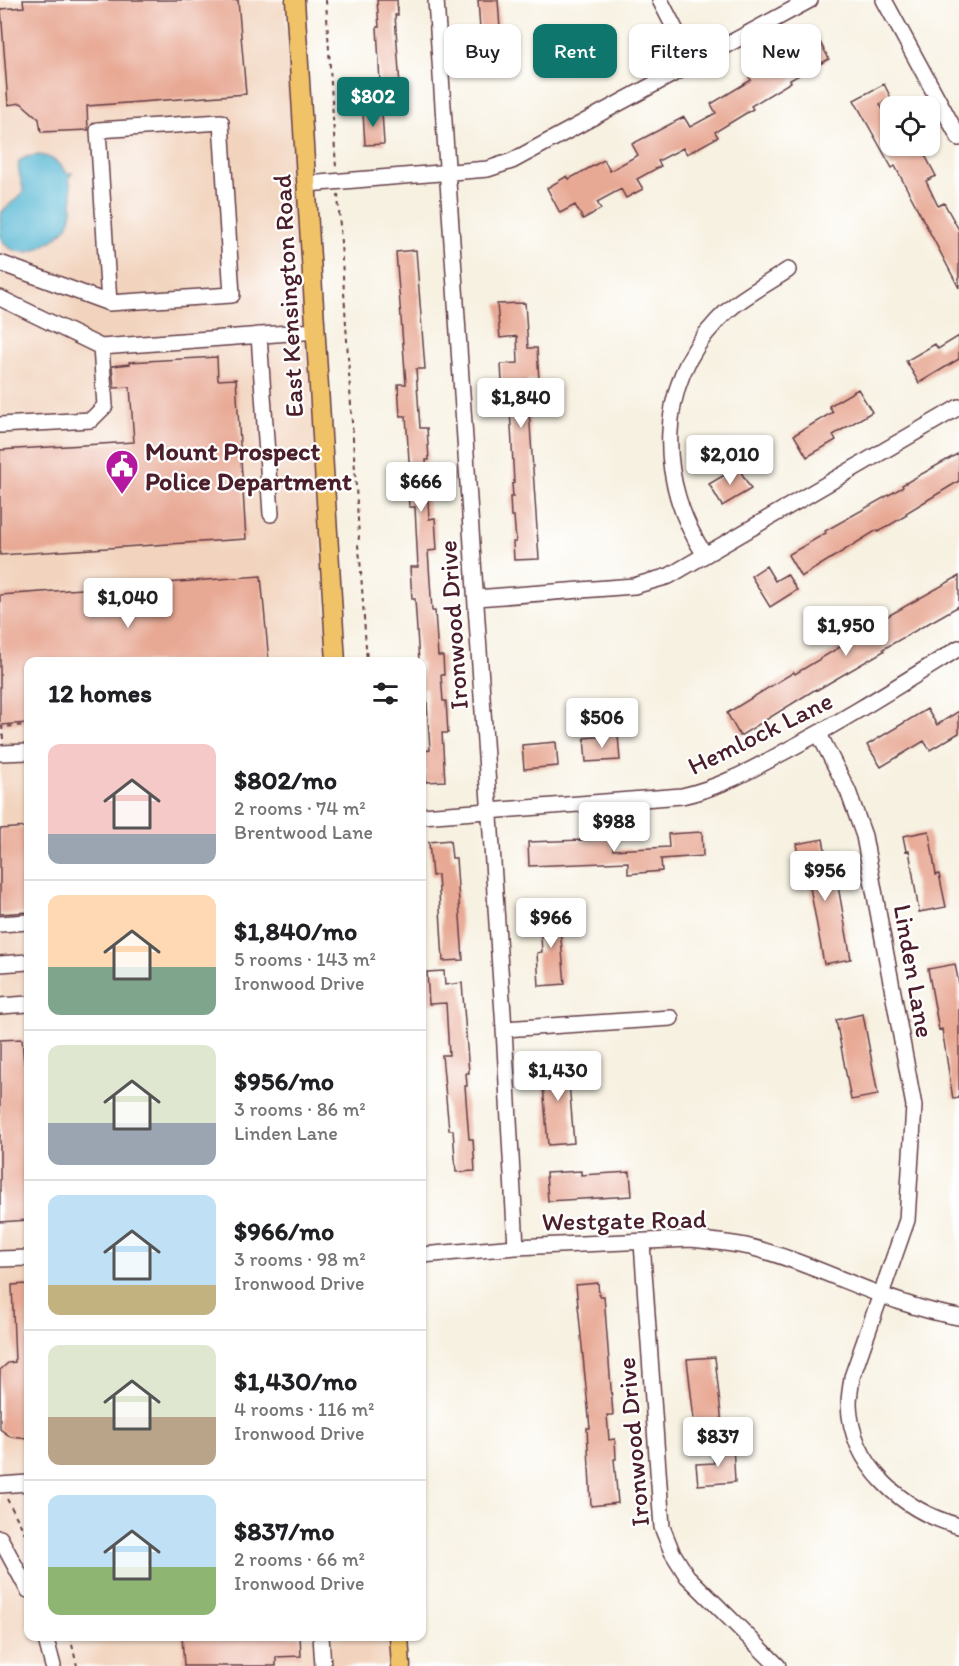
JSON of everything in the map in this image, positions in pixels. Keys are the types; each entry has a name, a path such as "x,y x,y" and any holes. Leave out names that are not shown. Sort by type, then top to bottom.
{"main road":[{"name":"East Kensington Road","path":"296,0 336,657"},
{"path":"399,1641 401,1666"}],"street":[{"name":"Ironwood Drive","path":"436,0 504,1029 516,1247"},
{"path":"660,0 672,24"},
{"path":"729,43 810,0"},
{"path":"884,0 959,138"},
{"path":"307,184 488,169 512,160 663,78"},
{"path":"0,263 109,303 232,295 221,122 98,130 109,303"},
{"path":"705,555 683,517 672,474 669,448 678,389 692,355 705,334 718,320 788,270"},
{"path":"0,298 101,347 316,331"},
{"path":"260,336 272,514"},
{"path":"0,425 91,420 105,406 101,347"},
{"path":"476,598 634,586 669,576 959,407"},
{"name":"Hemlock Lane","path":"426,816 682,796 714,788 819,734 959,648"},
{"name":"Linden Lane","path":"819,734 848,791 864,836 914,1106 907,1220 852,1377 849,1404 853,1427 860,1449 873,1472 888,1488 908,1504 931,1517 959,1526"},
{"path":"2,753 24,752"},
{"path":"0,924 24,922"},
{"path":"0,964 24,962"},
{"path":"0,1006 24,1004"},
{"path":"504,1029 671,1018"},
{"name":"Westgate Road","path":"426,1255 516,1247 691,1239 751,1248 903,1303 959,1317"},
{"name":"Ironwood Drive","path":"642,1243 662,1527 672,1552 687,1576 772,1664"},
{"path":"0,1259 24,1258"},
{"path":"2,1490 24,1484"},
{"path":"2,1547 24,1583"},
{"path":"47,1641 53,1666"},
{"path":"321,1641 323,1666"}],"path":[{"path":"326,0 367,657"},
{"path":"2,753 2,727 24,725"},
{"path":"2,1490 24,1531"},
{"path":"71,1641 77,1666"}],"shaded area":[{"path":"0,0 285,0 330,657 24,657 24,1641 393,1641 395,1666 0,1666"}],"water":[{"path":"39,155 58,163 67,173 72,173 69,177 72,213 66,228 44,246 29,252 17,251 3,242 0,226 1,214 23,193 18,170 19,161 26,157"}],"building":[{"path":"23,0 238,0 246,94 87,106 88,130 41,132 39,119 21,103 8,105 1,9 24,7"},
{"path":"377,0 397,0 398,15 395,15 401,100 381,101"},
{"path":"478,0 498,0 500,24 480,24"},
{"path":"821,44 829,59 821,63"},
{"path":"750,78 794,78 790,80 791,82 751,106 753,109 715,132 718,137 687,154 683,148 658,161 661,166 637,179 643,189 626,198 621,189 597,202 601,209 583,219 575,205 560,213 547,188 567,176 569,179 604,160 610,171 638,155 632,144 684,117 690,127 716,113 711,104 751,80"},
{"path":"884,84 890,96 880,96 880,147 854,100"},
{"path":"382,112 384,144 365,145 363,113"},
{"path":"885,156 925,156 936,176 926,181 938,206 944,203 959,230 959,288 895,166 892,168"},
{"path":"416,250 425,369 416,369 420,428 427,428 429,519 435,518 437,550 428,551 438,656 443,656 444,675 441,675 443,701 446,701 448,733 442,733 445,781 426,782 426,751 430,750 426,657 419,657 415,599 412,599 410,567 418,567 415,507 409,507 407,475 410,475 406,416 400,416 398,384 406,384 396,252"},
{"path":"525,303 528,348 537,348 539,380 527,380 539,559 514,560 513,542 516,542 510,497 513,497 512,484 514,483 511,426 508,382 502,382 501,364 518,363 517,336 500,338 497,304"},
{"path":"959,336 959,359 919,383 906,361 935,344 938,349"},
{"name":"Mount Prospect Police Department","path":"217,357 218,380 236,379 246,539 0,555 0,450 134,442 130,387 114,388 112,366 130,364 129,362"},
{"path":"858,389 872,412 833,435 836,440 807,457 794,435 833,412 829,406"},
{"path":"959,453 959,481 906,513 907,515 878,532 877,530 801,577 788,555"},
{"path":"738,467 751,489 722,506 709,484"},
{"path":"766,566 775,581 787,574 797,590 770,607 751,576"},
{"path":"261,576 269,657 24,657 24,723 0,725 0,595"},
{"path":"959,576 959,606 883,649 884,651 816,689 740,736 727,713 880,623 879,621"},
{"path":"927,709 937,725 959,711 959,733 930,750 924,741 881,767 867,745"},
{"path":"618,735 620,760 586,762 584,738"},
{"path":"556,742 558,766 524,769 522,745"},
{"path":"24,827 24,912 0,914 0,829"},
{"path":"929,831 936,875 939,874 946,907 919,912 909,850 906,851 903,836"},
{"path":"702,832 703,856 661,859 662,871 628,874 628,862 529,866 528,842 612,839 613,850 669,847 668,834"},
{"path":"823,839 831,881 837,880 851,959 824,964 808,876 802,877 796,844"},
{"path":"450,840 452,858 456,858 463,960 443,961 438,875 432,876 429,842"},
{"path":"558,906 565,984 539,986 537,953 542,952 539,907"},
{"path":"955,964 959,984 959,1098 953,1099 942,1029 939,1030 928,969"},
{"path":"444,971 445,985 462,983 469,1073 466,1073 467,1086 465,1086 469,1139 473,1139 475,1171 456,1172 453,1130 449,1130 442,1055 449,1055 446,1003 429,1004 427,972"},
{"path":"863,1014 878,1095 851,1100 836,1020"},
{"path":"22,1039 24,1220 0,1222 0,1040"},
{"path":"567,1059 574,1143 548,1145 541,1061"},
{"path":"581,1171 581,1175 630,1172 632,1196 548,1201 546,1173"},
{"path":"598,1283 599,1296 604,1296 613,1415 607,1415 609,1440 615,1439 616,1459 614,1459 618,1503 591,1506 587,1428 590,1428 576,1285"},
{"path":"24,1284 24,1439 11,1437 0,1429 0,1370 8,1363 15,1362 12,1285"},
{"path":"715,1357 723,1434 696,1437 687,1359"},
{"path":"733,1444 735,1482 698,1485 696,1464 714,1463 713,1457 717,1457 716,1445"},
{"path":"182,1641 300,1641 301,1656 276,1657 276,1666 184,1666"}],"place":[{"name":"Mount Prospect Police Department","path":"122,495"}]}
